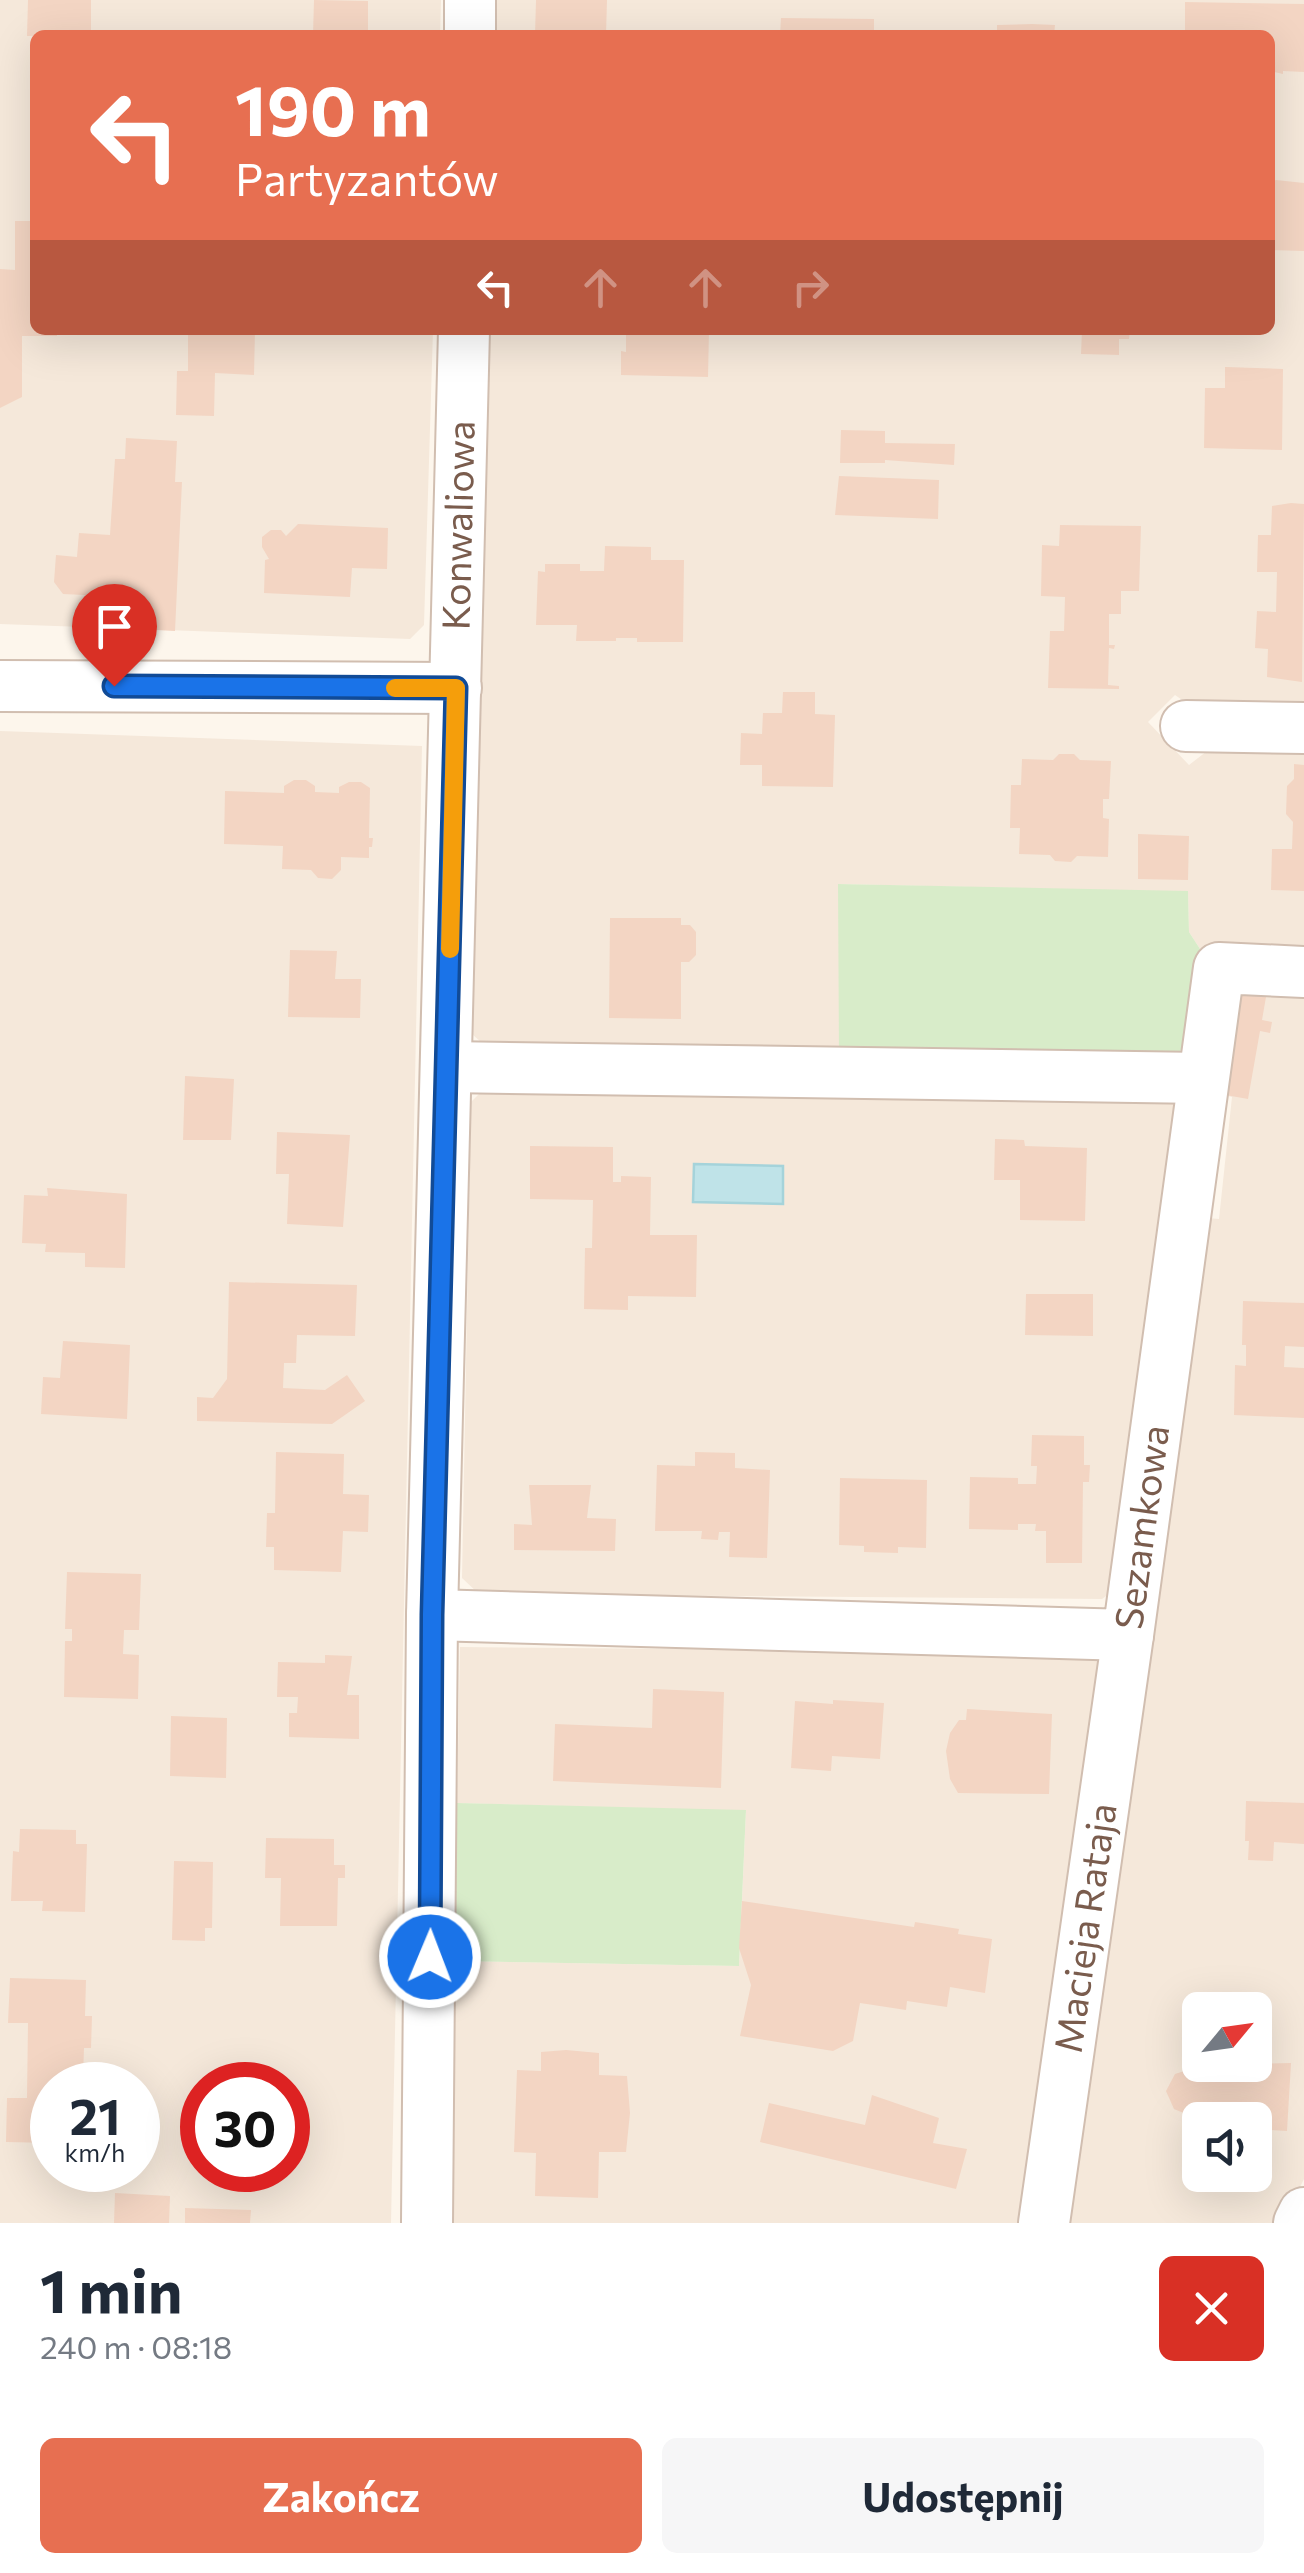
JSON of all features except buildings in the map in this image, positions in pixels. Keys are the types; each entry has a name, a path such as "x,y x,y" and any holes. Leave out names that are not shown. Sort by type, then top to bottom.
{"street":[{"path":"470,0 470,30"},
{"name":"Konwaliowa","path":"427,2223 432,1615 464,335"},
{"path":"0,686 456,688"},
{"path":"1186,726 1304,728"},
{"name":"Sezamkowa","path":"432,1615 1128,1635 1219,968 1304,972"},
{"path":"447,1067 1202,1078"},
{"name":"Macieja Rataja","path":"1044,2223 1128,1635"},
{"path":"1299,2223 1304,2213"}],"shaded area":[{"path":"0,0 441,0 440,30 30,30 30,335 433,335 424,625 410,639 0,624"},
{"path":"495,0 1304,0 1304,706 1188,704 1175,695 1148,722 1189,765 1220,741 1304,742 1304,956 1202,952 1189,932 1188,892 839,884 839,1055 492,1052 472,1034 487,335 1275,335 1275,30 494,30"},
{"path":"0,731 422,746 391,2223 0,2223"},
{"path":"1238,992 1304,995 1304,2179 1282,2223 1055,2223 1208,1218 1219,1219 1232,1097 1220,1094"},
{"path":"487,1086 1188,1093 1120,1586 1102,1599 479,1594 462,1578 471,1102"},
{"path":"460,1647 1110,1653 1024,2223 450,2223 454,1961 739,1966 746,1811 457,1803"}],"green space":[{"path":"838,884 1188,891 1189,932 1202,952 1191,1038 1173,1059 839,1055"},
{"path":"457,1803 746,1810 739,1966 454,1961"}],"water":[{"path":"694,1164 783,1166 783,1204 693,1202"}],"slow traffic":[{"path":"395,688 456,688 450,949"}],"route":[{"path":"114,686 456,688 432,1615 430,1957"}]}
